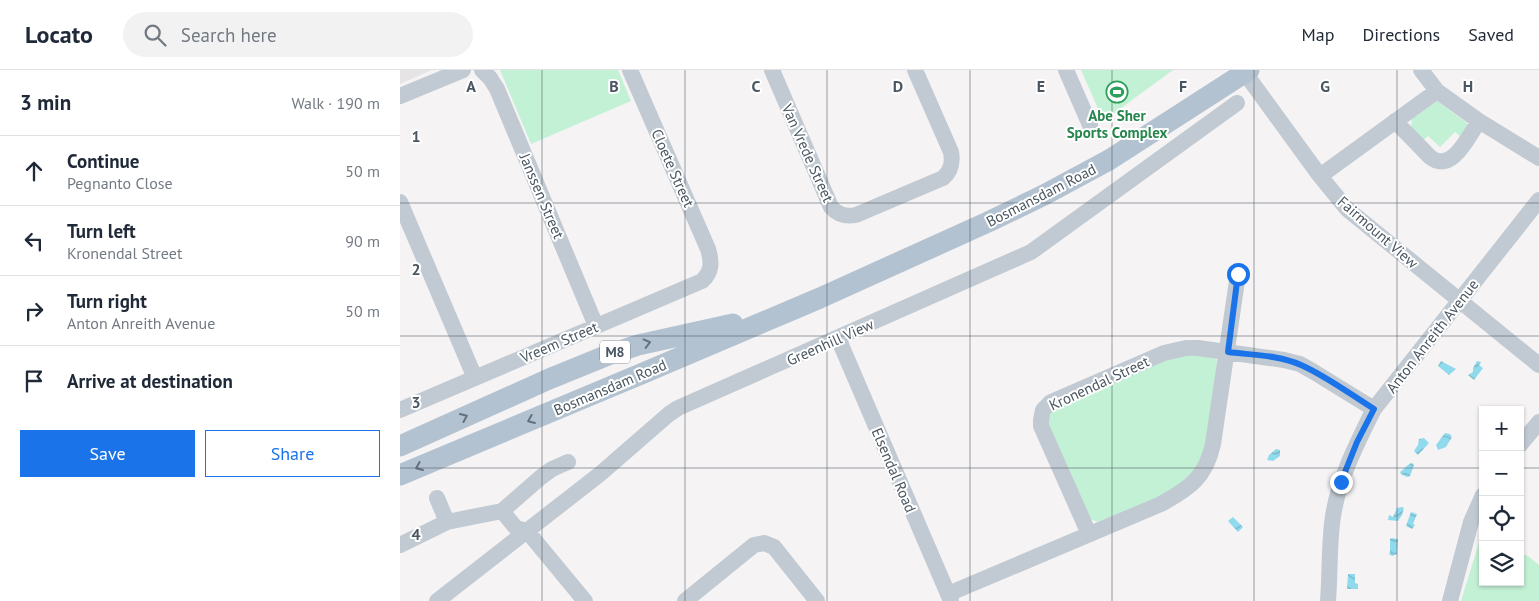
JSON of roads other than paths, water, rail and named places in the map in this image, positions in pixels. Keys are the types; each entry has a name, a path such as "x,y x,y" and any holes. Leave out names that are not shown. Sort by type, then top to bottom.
{"main road":[{"name":"Bosmansdam Road","path":"400,475 820,298 988,222 1110,160 1247,72"},
{"name":"Bosmansdam Road","path":"400,446 549,378 608,355 646,343 729,325 820,298"}],"street":[{"path":"400,96 463,70"},
{"name":"Janssen Street","path":"482,70 497,89 596,326"},
{"name":"Cloete Street","path":"630,70 708,249 711,267"},
{"name":"Van Vrede Street","path":"772,70 831,207 836,213 849,216 856,215 943,178 950,170 952,164 951,152 916,70"},
{"path":"1066,70 1090,126"},
{"path":"1421,70 1437,91 1479,122 1539,158"},
{"name":"Fairmount View","path":"1247,72 1320,176 1347,209 1539,365"},
{"path":"1320,176 1437,91"},
{"name":"Greenhill View","path":"437,601 600,474 678,408 1031,252 1237,103"},
{"path":"1395,121 1430,157 1443,162 1456,154 1479,122"},
{"name":"Anton Anreith Avenue","path":"1328,601 1332,523 1341,482 1357,442 1374,409 1539,200"},
{"path":"400,202 475,378"},
{"name":"Vreem Street","path":"400,410 702,281 709,273 711,267"},
{"path":"950,598 956,590 1161,504 1178,495 1196,481 1210,458 1213,444 1238,274"},
{"name":"Elsendal Road","path":"838,338 950,598"},
{"name":"Kronendal Street","path":"1089,534 1042,426 1041,415 1045,407 1051,402 1164,353 1186,348 1228,352 1300,364 1374,409"},
{"path":"1524,440 1539,422"},
{"path":"400,545 447,522 502,511 541,477 552,469 568,462"},
{"path":"1450,601 1471,522 1483,496"},
{"path":"437,498 447,522"},
{"path":"502,511 516,528 527,531 585,601"},
{"path":"684,601 754,545 764,542 774,547 817,601"}],"water":[{"path":"1441,361 1456,369 1449,375 1438,366"},
{"path":"1477,361 1481,362 1479,365 1483,368 1474,380 1468,375 1473,372"},
{"path":"1445,433 1450,434 1452,437 1446,447 1438,450 1436,445"},
{"path":"1424,438 1429,443 1418,455 1414,451 1419,439"},
{"path":"1276,449 1280,450 1280,456 1273,461 1267,460 1269,455"},
{"path":"1412,463 1414,465 1410,476 1407,477 1401,474 1400,472"},
{"path":"1397,508 1404,508 1402,515 1398,521 1388,520 1389,515 1393,517"},
{"path":"1411,512 1417,514 1413,524 1415,525 1412,529 1406,526"},
{"path":"1233,517 1243,527 1238,532 1228,521"},
{"path":"1390,539 1398,539 1397,554 1392,556 1389,554"},
{"path":"1348,574 1355,574 1355,583 1358,584 1358,589 1347,589"}],"place":[{"name":"Abe Sher Sports Complex","path":"1117,92"}]}
